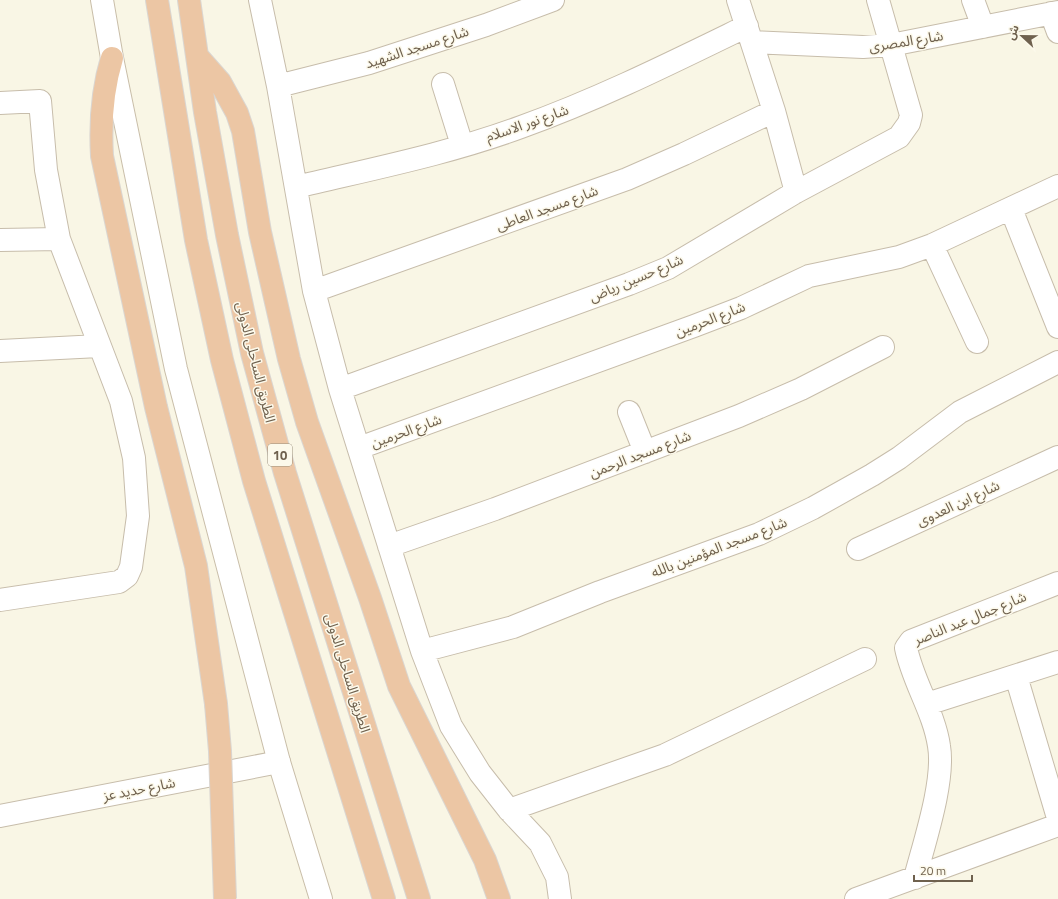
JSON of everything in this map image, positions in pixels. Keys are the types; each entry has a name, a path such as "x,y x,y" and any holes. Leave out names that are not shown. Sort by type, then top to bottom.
{"highway":[{"name":"10","path":"157,0 196,240 224,367 254,481 384,899"},
{"name":"الطريق الساحلى الدولى","path":"189,0 227,235 252,353 285,473 419,899"},
{"path":"197,56 220,82 237,114 243,131 260,232 289,359 307,422 370,598 399,686 485,860 499,899"},
{"path":"112,58 104,89 101,114 102,156 156,407 196,566 216,704 220,751 225,899"}],"street":[{"path":"102,0 112,58 176,369 279,762 321,899"},
{"path":"260,0 278,86 314,290 340,390 422,651 451,726 480,773 509,810 540,843 557,877 560,899"},
{"name":"شارع مسجد الشهيد","path":"278,86 369,63 486,25 553,0"},
{"path":"738,0 774,111 796,192"},
{"path":"878,0 891,46"},
{"path":"973,0 983,27"},
{"name":"شارع المصرى","path":"750,34 862,47 891,46 983,27 1056,19"},
{"name":"شارع نور الاسلام","path":"296,188 462,145 519,128 572,108 750,34"},
{"name":"شارع حسين رياض","path":"340,390 661,271 704,248 796,192 898,137 910,123 911,115 891,46"},
{"path":"443,84 462,145"},
{"path":"0,103 40,101 46,170 59,239 121,401 134,458 138,516 131,567 127,576 119,582 0,600"},
{"name":"شارع مسجد العاطى","path":"314,290 627,179 684,154 774,111"},
{"name":"شارع الحرمين","path":"359,448 694,326 741,308 809,276 899,257 932,245 1058,186"},
{"path":"1012,208 1058,327"},
{"path":"0,240 59,239"},
{"path":"932,245 977,342"},
{"path":"0,351 99,346"},
{"name":"شارع مسجد الرحمن","path":"389,546 495,508 739,416 801,390 883,347"},
{"name":"شارع مسجد المؤمنين بالله","path":"422,651 513,626 600,592 759,534 813,508 872,475 899,458 960,412 1058,362"},
{"path":"629,412 645,452"},
{"name":"شارع ابن العدوى","path":"858,549 1058,457"},
{"name":"شارع جمال عبد الناصر","path":"915,878 940,769 940,747 927,704 906,648 908,644 1058,583"},
{"path":"509,810 666,755 865,659"},
{"path":"927,704 1058,662"},
{"path":"1016,676 1058,818"},
{"name":"شارع حديد عز","path":"0,816 279,762"},
{"path":"856,899 1058,825"}]}
